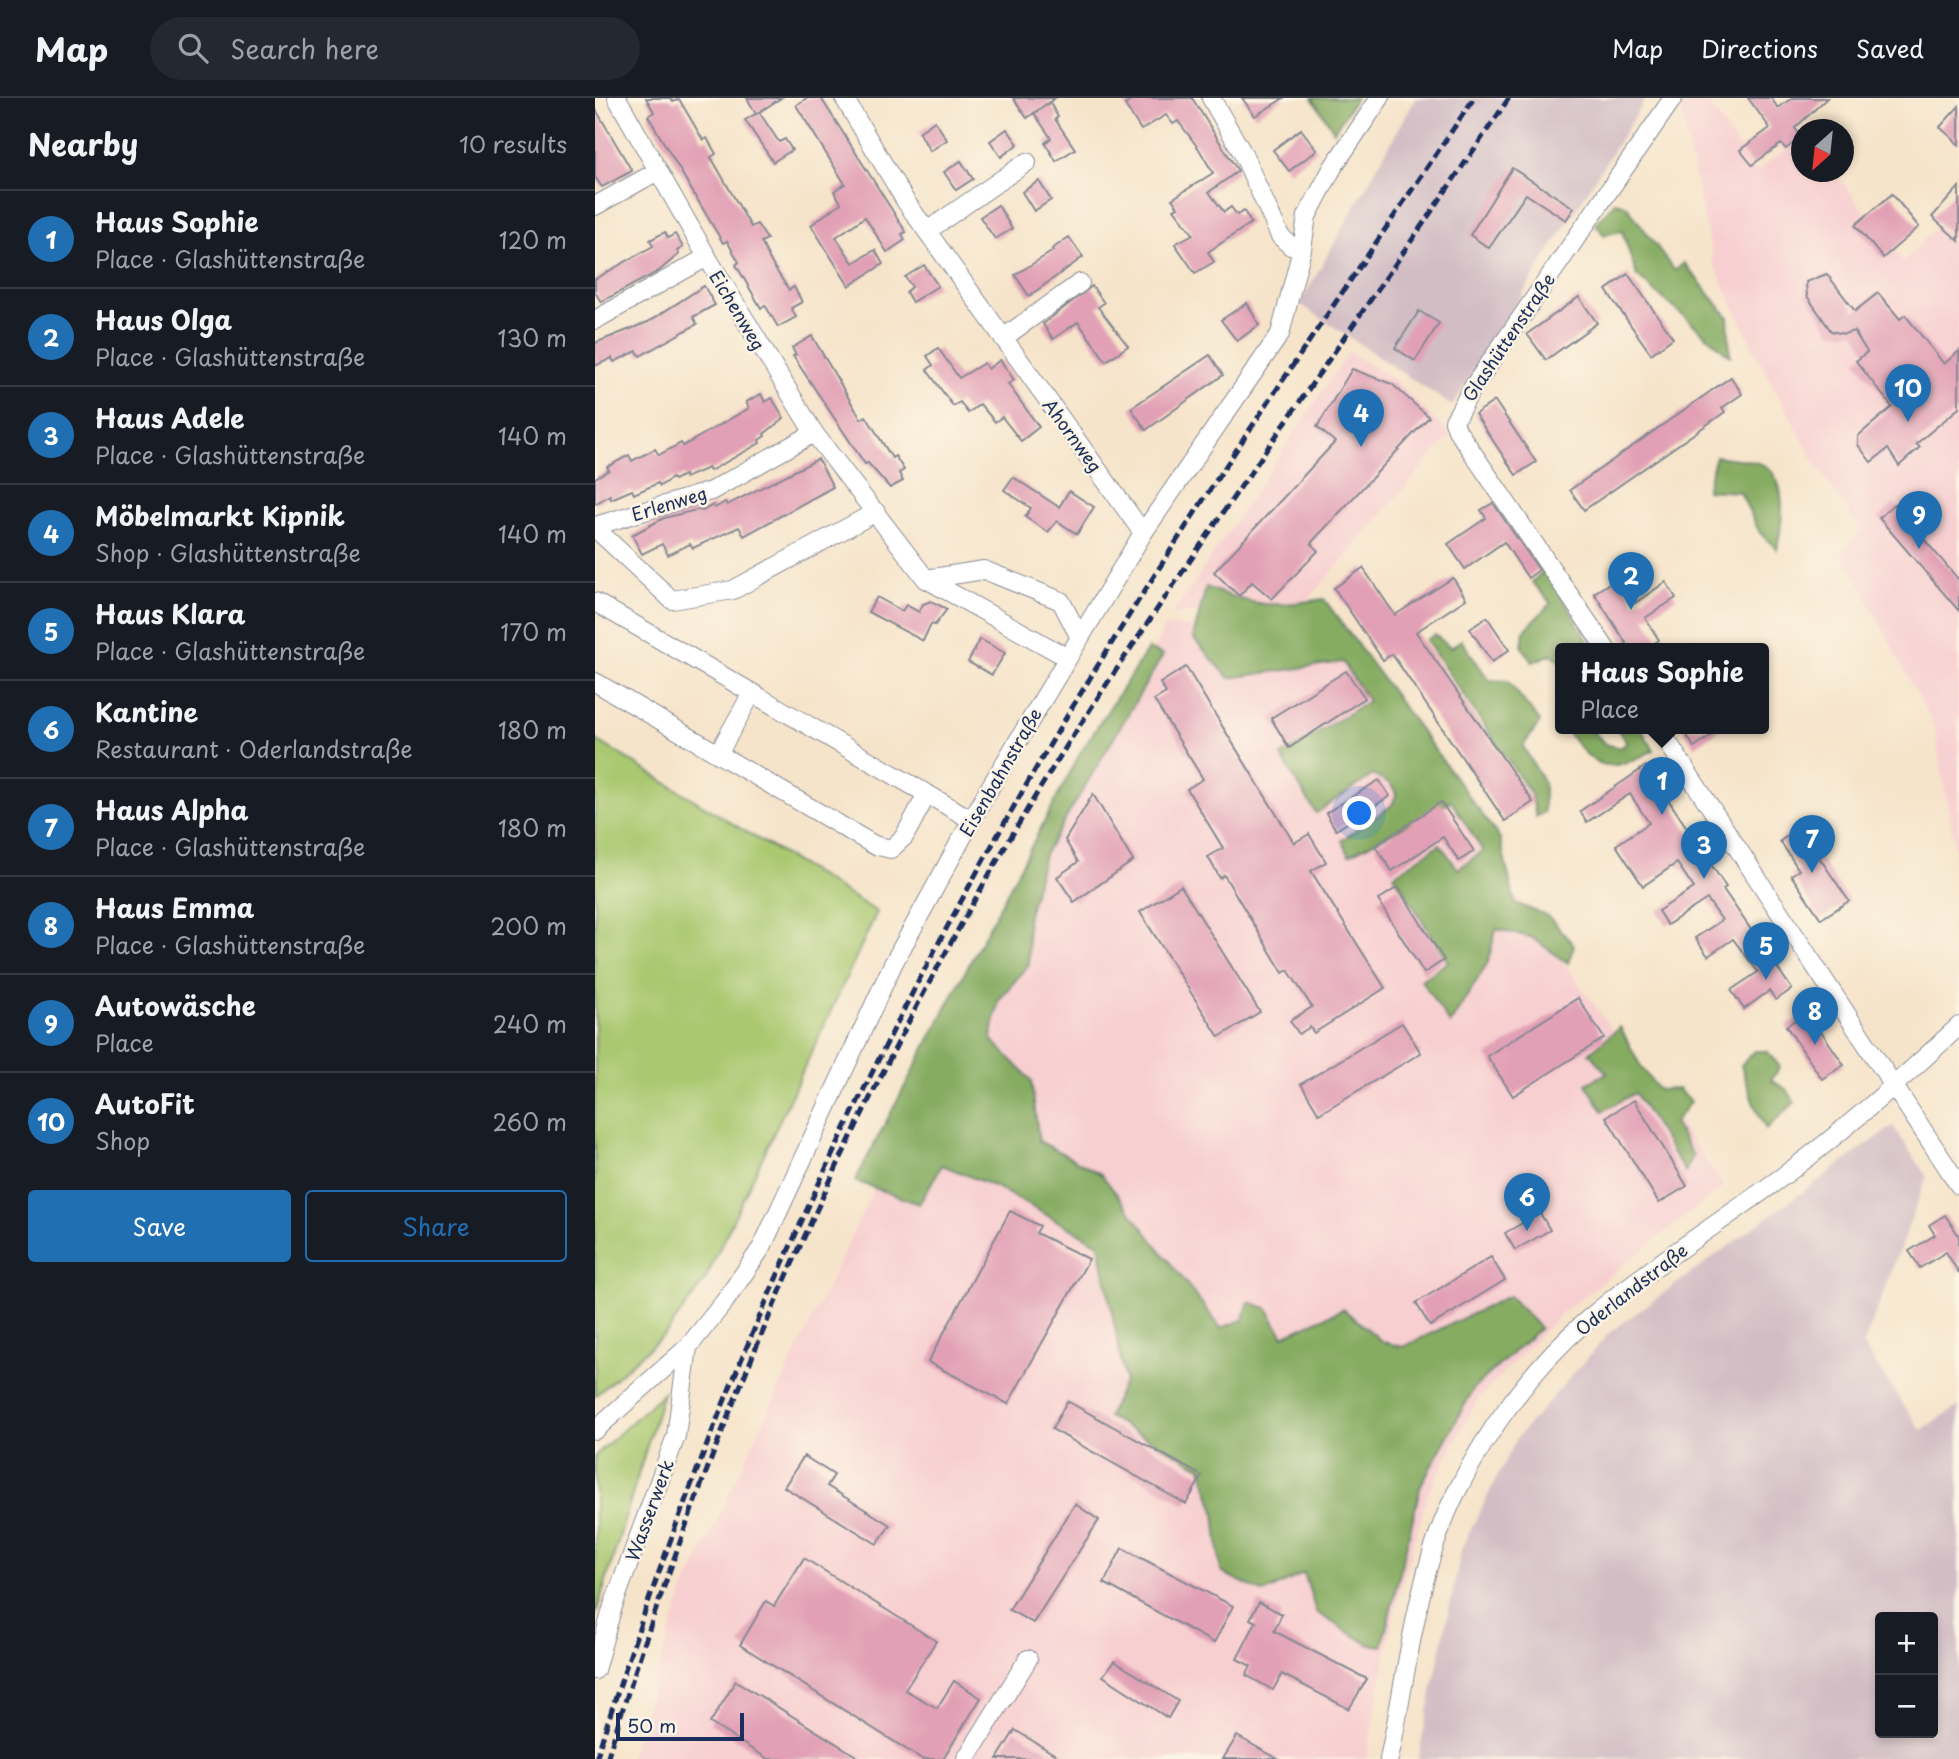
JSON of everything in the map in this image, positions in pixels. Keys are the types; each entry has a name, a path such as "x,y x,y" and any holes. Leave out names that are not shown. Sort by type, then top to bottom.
{"street":[{"name":"Eichenweg","path":"617,98 707,257 814,433 926,579 1068,658"},
{"name":"Ahornweg","path":"845,98 927,231 1143,533"},
{"path":"1211,98 1242,152 1280,236 1291,246 1302,249"},
{"name":"Eisenbahnstraße","path":"595,1430 688,1346 725,1301 762,1247 893,964 972,820 1143,533 1280,334 1302,249 1307,216 1333,167 1380,98"},
{"name":"Glashüttenstraße","path":"1602,643 1457,430 1454,421 1481,376 1673,98"},
{"path":"927,231 1027,162"},
{"path":"595,206 658,171"},
{"path":"595,320 707,257"},
{"path":"1003,338 1080,283"},
{"name":"Erlenweg","path":"595,527 711,491 814,433"},
{"path":"595,527 672,600 733,590 876,512"},
{"path":"926,579 984,570 1061,601 1080,638"},
{"path":"595,602 972,820"},
{"path":"595,682 874,845 891,849 904,837 927,794"},
{"path":"718,754 752,692"},
{"path":"1662,734 1959,1185"},
{"name":"Oderlandstraße","path":"1389,1759 1427,1570 1454,1495 1523,1387 1585,1322 1654,1268 1788,1173 1893,1086 1959,1026"},
{"name":"Wasserwerk","path":"595,1670 613,1606 676,1436 688,1346"},
{"path":"966,1759 1028,1659"}],"shaded area":[{"path":"1416,98 1646,98 1452,406 1300,304"},
{"path":"1690,98 1705,98 1755,172 1791,145 1791,182 1842,182 1904,262 1938,225 1950,235 1959,226 1959,908 1955,848 1934,726 1842,551 1861,530 1815,463 1758,357 1714,264 1680,109"},
{"path":"1349,352 1396,381 1450,435 1302,607 1173,614"},
{"path":"1322,625 1724,1186 1561,1314 1477,1400 1428,1493 1394,1613 1366,1759 629,1759 685,1587 931,1068 1165,627"},
{"path":"1893,1126 1927,1177 1863,1346 1921,1430 1959,1406 1959,1759 1418,1759 1462,1547 1517,1438 1609,1333"}],"green space":[{"path":"1312,98 1356,98 1334,131"},
{"path":"1615,202 1626,205 1675,271 1684,263 1728,317 1730,356 1637,276 1622,231 1604,235 1596,224"},
{"path":"1716,456 1754,462 1773,473 1778,482 1782,504 1777,549 1760,533 1740,492 1706,490"},
{"path":"1545,569 1589,643 1555,643 1555,657 1552,654 1533,662 1522,647 1524,631 1551,603 1532,582"},
{"path":"1206,587 1238,599 1263,604 1290,604 1324,599 1500,839 1515,903 1548,916 1574,945 1568,963 1531,937 1496,929 1488,962 1450,1024 1421,980 1448,962 1394,875 1440,844 1458,869 1483,851 1451,801 1349,855 1342,840 1392,805 1397,793 1389,783 1373,775 1316,813 1281,756 1368,701 1343,662 1229,678 1193,638"},
{"path":"1435,635 1451,648 1461,640 1489,680 1508,681 1540,722 1523,746 1544,783 1544,812 1536,817 1531,794 1426,640"},
{"path":"1148,649 1163,655 1044,855 1027,919 1029,964 999,1000 991,1039 1031,1080 1039,1141 1101,1174 1221,1328 1243,1320 1249,1302 1267,1308 1283,1336 1343,1309 1383,1342 1403,1347 1509,1296 1540,1328 1474,1388 1421,1485 1382,1646 1368,1644 1316,1612 1304,1573 1264,1593 1221,1572 1215,1512 1201,1467 1108,1417 1125,1380 1099,1244 996,1187 942,1165 919,1204 855,1181 1082,750"},
{"path":"1569,734 1596,734 1605,744 1621,748 1627,742 1621,734 1644,734 1654,750 1625,763 1604,765 1586,754"},
{"path":"595,739 877,912 705,1280 667,1332 595,1396"},
{"path":"1620,1027 1641,1067 1659,1090 1678,1089 1690,1102 1674,1123 1693,1156 1685,1172 1635,1093 1603,1111 1586,1084 1607,1073 1589,1053"},
{"path":"1755,1051 1767,1051 1780,1067 1771,1080 1787,1090 1795,1102 1766,1129 1753,1102 1741,1065"},
{"path":"663,1393 595,1617 595,1456"}],"building":[{"path":"646,98 670,98 673,102 679,99 703,140 707,138 716,154 711,157 751,227 757,224 767,239 761,242 772,264 789,290 794,287 802,302 791,308 796,317 778,327 765,305 761,308 736,265 739,262 727,241 723,243 648,116 654,112"},
{"path":"747,98 781,98 756,114"},
{"path":"807,98 821,98 906,232 902,234 905,240 887,252 865,217 836,237 853,263 875,250 883,264 849,286 811,225 841,203 834,191 845,184 796,105"},
{"path":"1013,98 1055,98 1027,118"},
{"path":"1135,98 1192,98 1238,171 1209,192 1224,212 1231,207 1237,215 1244,211 1251,223 1208,252 1214,262 1195,273 1175,244 1193,234 1174,209 1178,207 1172,199 1213,173 1178,121 1173,124 1166,115 1141,130 1125,105"},
{"path":"1242,98 1284,98 1255,116"},
{"path":"1748,98 1771,98 1778,108 1792,98 1827,98 1805,119 1791,119 1791,145 1786,149 1781,144 1752,165 1740,150 1770,128"},
{"path":"1050,103 1058,117 1055,119 1075,149 1056,161 1045,143 1051,138 1034,113"},
{"path":"1959,106 1959,145 1940,127"},
{"path":"595,108 632,171 602,187 595,177"},
{"path":"759,112 779,142 785,139 792,150 773,162 745,120"},
{"path":"935,121 947,140 930,151 919,132"},
{"path":"1007,129 1018,144 1001,157 990,141"},
{"path":"1301,129 1317,150 1289,171 1273,150"},
{"path":"961,161 973,179 956,190 944,172"},
{"path":"1512,168 1574,208 1566,220 1526,194 1489,248 1470,235"},
{"path":"1039,181 1051,200 1034,211 1022,192"},
{"path":"1959,187 1959,241 1932,217"},
{"path":"1892,194 1919,227 1883,258 1855,225"},
{"path":"998,205 1012,229 995,239 980,217"},
{"path":"665,232 668,238 675,234 683,247 677,251 679,254 659,271 601,302 595,292 595,279 653,246 650,240"},
{"path":"1069,237 1083,257 1029,296 1015,275 1053,251 1052,249"},
{"path":"924,265 938,286 912,302 906,292 912,287 905,277"},
{"path":"1628,274 1673,338 1651,354 1606,290"},
{"path":"1827,274 1855,311 1878,293 1900,319 1905,315 1944,364 1959,351 1959,408 1916,444 1920,447 1899,466 1888,449 1871,462 1858,445 1858,436 1892,407 1856,361 1867,352 1854,331 1844,334 1831,331 1807,296 1806,282"},
{"path":"704,286 715,305 693,317 697,324 640,356 637,351 614,362 612,358 595,366 595,343 648,322"},
{"path":"1092,286 1104,303 1098,307 1128,346 1106,361 1078,322 1053,339 1043,324"},
{"path":"1579,297 1597,323 1546,360 1527,334"},
{"path":"1247,303 1259,325 1237,341 1221,320"},
{"path":"1419,311 1439,323 1415,361 1395,348"},
{"path":"812,336 861,419 866,416 892,458 895,456 904,470 899,473 903,481 890,488 868,463 865,464 793,356 796,355 792,348"},
{"path":"938,348 959,378 984,363 988,369 1000,360 1014,380 1008,384 1039,427 1021,441 1002,417 995,422 980,404 968,413 960,402 953,406 927,370 933,365 927,356"},
{"path":"1210,355 1223,375 1146,430 1131,408"},
{"path":"1352,369 1392,384 1429,417 1311,543 1318,551 1272,599 1252,582 1239,596 1214,572 1335,442 1317,427"},
{"path":"1731,377 1742,394 1722,408 1725,412 1584,510 1570,490"},
{"path":"761,394 765,402 772,398 784,418 764,434 759,440 760,443 710,471 708,468 685,478 684,475 674,480 672,478 660,486 658,483 634,494 632,490 611,499 610,495 595,504 595,478 609,470 607,467 629,455 632,461 655,449 659,455 681,443 683,446 749,408 746,402"},
{"path":"1495,401 1536,462 1516,475 1475,414"},
{"path":"818,459 833,487 744,536 739,527 693,548 690,544 668,555 662,544 642,554 632,535 664,518 700,509 702,511 713,505 715,508 725,502 727,505"},
{"path":"1013,477 1059,507 1069,491 1094,507 1077,534 1057,521 1048,532 1025,517 1031,508 1004,490"},
{"path":"1493,503 1539,570 1528,578 1504,542 1465,569 1448,544 1486,518 1481,510"},
{"path":"1894,504 1959,580 1959,611 1879,518"},
{"path":"1363,568 1395,615 1453,578 1466,599 1416,632 1533,802 1505,821 1392,654 1383,660 1334,588"},
{"path":"1619,577 1635,603 1666,582 1676,598 1645,618 1659,640 1655,643 1626,643 1594,593"},
{"path":"877,597 902,611 906,605 919,612 923,604 931,601 947,609 935,625 931,624 923,641 868,612"},
{"path":"1487,617 1509,650 1492,662 1470,629"},
{"path":"980,639 1005,653 992,675 968,662"},
{"path":"1186,667 1294,843 1309,834 1326,862 1311,871 1385,988 1314,1033 1310,1027 1299,1034 1290,1021 1312,1007 1288,970 1283,973 1224,875 1220,878 1208,857 1223,848 1187,789 1203,779 1154,700 1166,693 1160,683"},
{"path":"1346,671 1365,698 1289,748 1271,718"},
{"path":"1686,734 1714,734 1694,747"},
{"path":"1646,766 1726,887 1723,889 1792,989 1776,1000 1769,991 1744,1009 1731,990 1758,972 1733,939 1708,956 1695,938 1722,920 1707,899 1667,925 1658,911 1694,888 1677,863 1643,886 1616,845 1649,823 1630,794 1587,822 1580,811"},
{"path":"1379,780 1390,796 1336,830 1326,813"},
{"path":"1093,794 1133,861 1074,902 1057,877 1078,862 1065,840"},
{"path":"1441,802 1474,851 1459,861 1443,837 1392,871 1375,846"},
{"path":"1799,828 1849,901 1821,919 1791,875 1799,870 1780,841"},
{"path":"1181,886 1260,1012 1219,1037 1140,912"},
{"path":"1398,887 1444,960 1424,973 1378,900"},
{"path":"1578,998 1604,1038 1513,1096 1487,1056"},
{"path":"1808,1012 1844,1065 1822,1079 1786,1026"},
{"path":"1402,1023 1421,1053 1319,1114 1301,1084"},
{"path":"1634,1100 1687,1186 1659,1203 1606,1117"},
{"path":"1010,1211 1040,1226 1036,1233 1089,1259 1008,1404 928,1362"},
{"path":"1540,1213 1550,1230 1515,1250 1505,1233"},
{"path":"1945,1215 1959,1236 1959,1273 1946,1252 1920,1268 1909,1251 1935,1235 1929,1225"},
{"path":"1491,1257 1505,1280 1430,1326 1416,1303"},
{"path":"1067,1401 1202,1476 1186,1504 1052,1429"},
{"path":"804,1456 834,1475 827,1486 890,1525 877,1544 784,1487"},
{"path":"1075,1504 1099,1520 1033,1623 1009,1610"},
{"path":"1122,1548 1233,1606 1214,1643 1104,1583"},
{"path":"804,1558 936,1641 905,1690 937,1708 954,1681 981,1698 943,1759 922,1759 740,1645 766,1601 774,1606"},
{"path":"1259,1602 1282,1614 1274,1631 1367,1679 1349,1709 1282,1674 1273,1690 1246,1675 1251,1666 1237,1659 1256,1622 1250,1619"},
{"path":"1114,1661 1178,1701 1168,1718 1103,1676"},
{"path":"736,1681 861,1759 768,1759 710,1723"},
{"path":"1015,1730 1062,1759 997,1759"},
{"path":"1237,1736 1278,1759 1223,1759"}],"railway":[{"path":"596,1759 678,1519 724,1401 826,1169 939,942 1055,736 1170,551 1474,98"},
{"path":"607,1759 687,1522 781,1289 888,1062 947,951 1008,842 1107,684 1509,98"}],"place":[{"name":"AutoFit","path":"1908,422"},
{"name":"Möbelmarkt Kipnik","path":"1361,447"},
{"name":"Autowäsche","path":"1919,549"},
{"name":"Haus Olga","path":"1631,610"},
{"name":"Haus Sophie","path":"1662,815"},
{"name":"Haus Alpha","path":"1812,873"},
{"name":"Haus Adele","path":"1704,879"},
{"name":"Haus Klara","path":"1766,980"},
{"name":"Haus Emma","path":"1815,1045"},
{"name":"Kantine","path":"1527,1231"}]}
